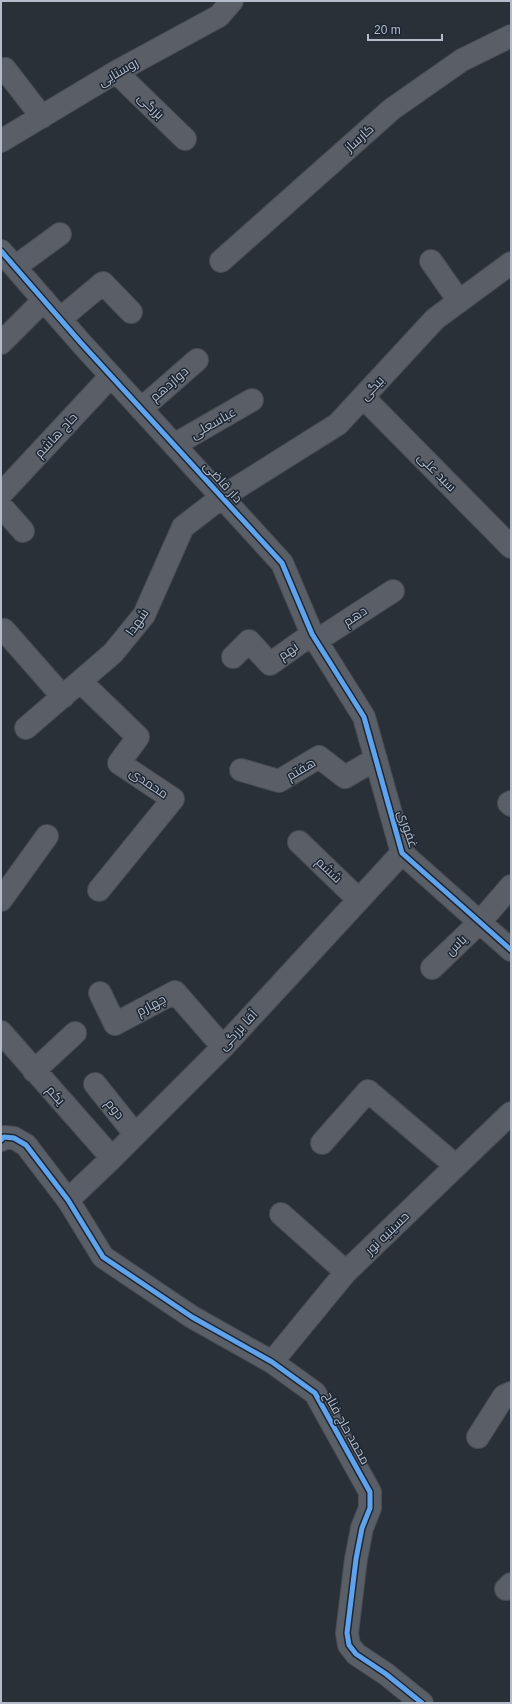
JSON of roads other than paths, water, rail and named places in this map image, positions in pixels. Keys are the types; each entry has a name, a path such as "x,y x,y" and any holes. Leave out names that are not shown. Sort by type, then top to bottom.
{"street":[{"name":"روستایی","path":"1,141 116,72 218,16 232,1"},
{"name":"کارساز","path":"221,261 392,109 462,60 511,36"},
{"path":"5,68 42,117"},
{"name":"بزرگی","path":"116,72 185,139"},
{"path":"8,259 60,234"},
{"name":"دار قاضی","path":"8,259 111,376 282,563 314,638 364,717 376,759"},
{"path":"430,261 459,301"},
{"name":"بیگی","path":"222,497 338,424 435,319 511,263"},
{"path":"60,319 103,283 130,312"},
{"path":"1,343 44,300"},
{"name":"دوازدهم","path":"141,409 197,360"},
{"name":"حاج هاشم","path":"1,494 111,376"},
{"name":"سید علی","path":"363,397 511,547"},
{"name":"عباسعلی","path":"174,445 252,400"},
{"name":"شهدا","path":"26,728 113,653 144,615 183,527 222,497"},
{"path":"1,506 23,531"},
{"name":"دهم","path":"314,638 393,591"},
{"path":"4,630 63,697"},
{"name":"نهم","path":"233,657 249,641 270,664 314,638"},
{"name":"محمدی","path":"81,682 138,737 119,763 173,799 99,890"},
{"name":"هفتم","path":"241,770 279,781 319,757 345,777 376,759"},
{"name":"غفوری","path":"376,759 402,853 511,950"},
{"path":"511,802 509,803 511,805"},
{"path":"1,900 47,836"},
{"name":"ششم","path":"299,842 358,899"},
{"name":"آقا بزرگی","path":"68,1200 223,1047 402,853"},
{"path":"480,922 511,886"},
{"name":"یاس","path":"432,968 480,922"},
{"name":"چهارم","path":"100,994 115,1024 174,992 223,1047"},
{"name":"یکم","path":"1,1032 112,1158"},
{"path":"34,1070 75,1033"},
{"name":"دوم","path":"95,1084 135,1134"},
{"path":"322,1144 368,1091 456,1166"},
{"name":"حسینیه نور","path":"272,1362 346,1272 511,1112"},
{"name":"محمد حاج فناح","path":"1,1140 4,1137 14,1138 26,1145 68,1200 103,1257 192,1317 272,1362 315,1393 370,1492 370,1508 362,1528 356,1558 347,1633 349,1645 356,1654 386,1674 399,1696 422,1703"},
{"path":"281,1214 346,1272"},
{"path":"478,1436 504,1396 511,1393"}]}
